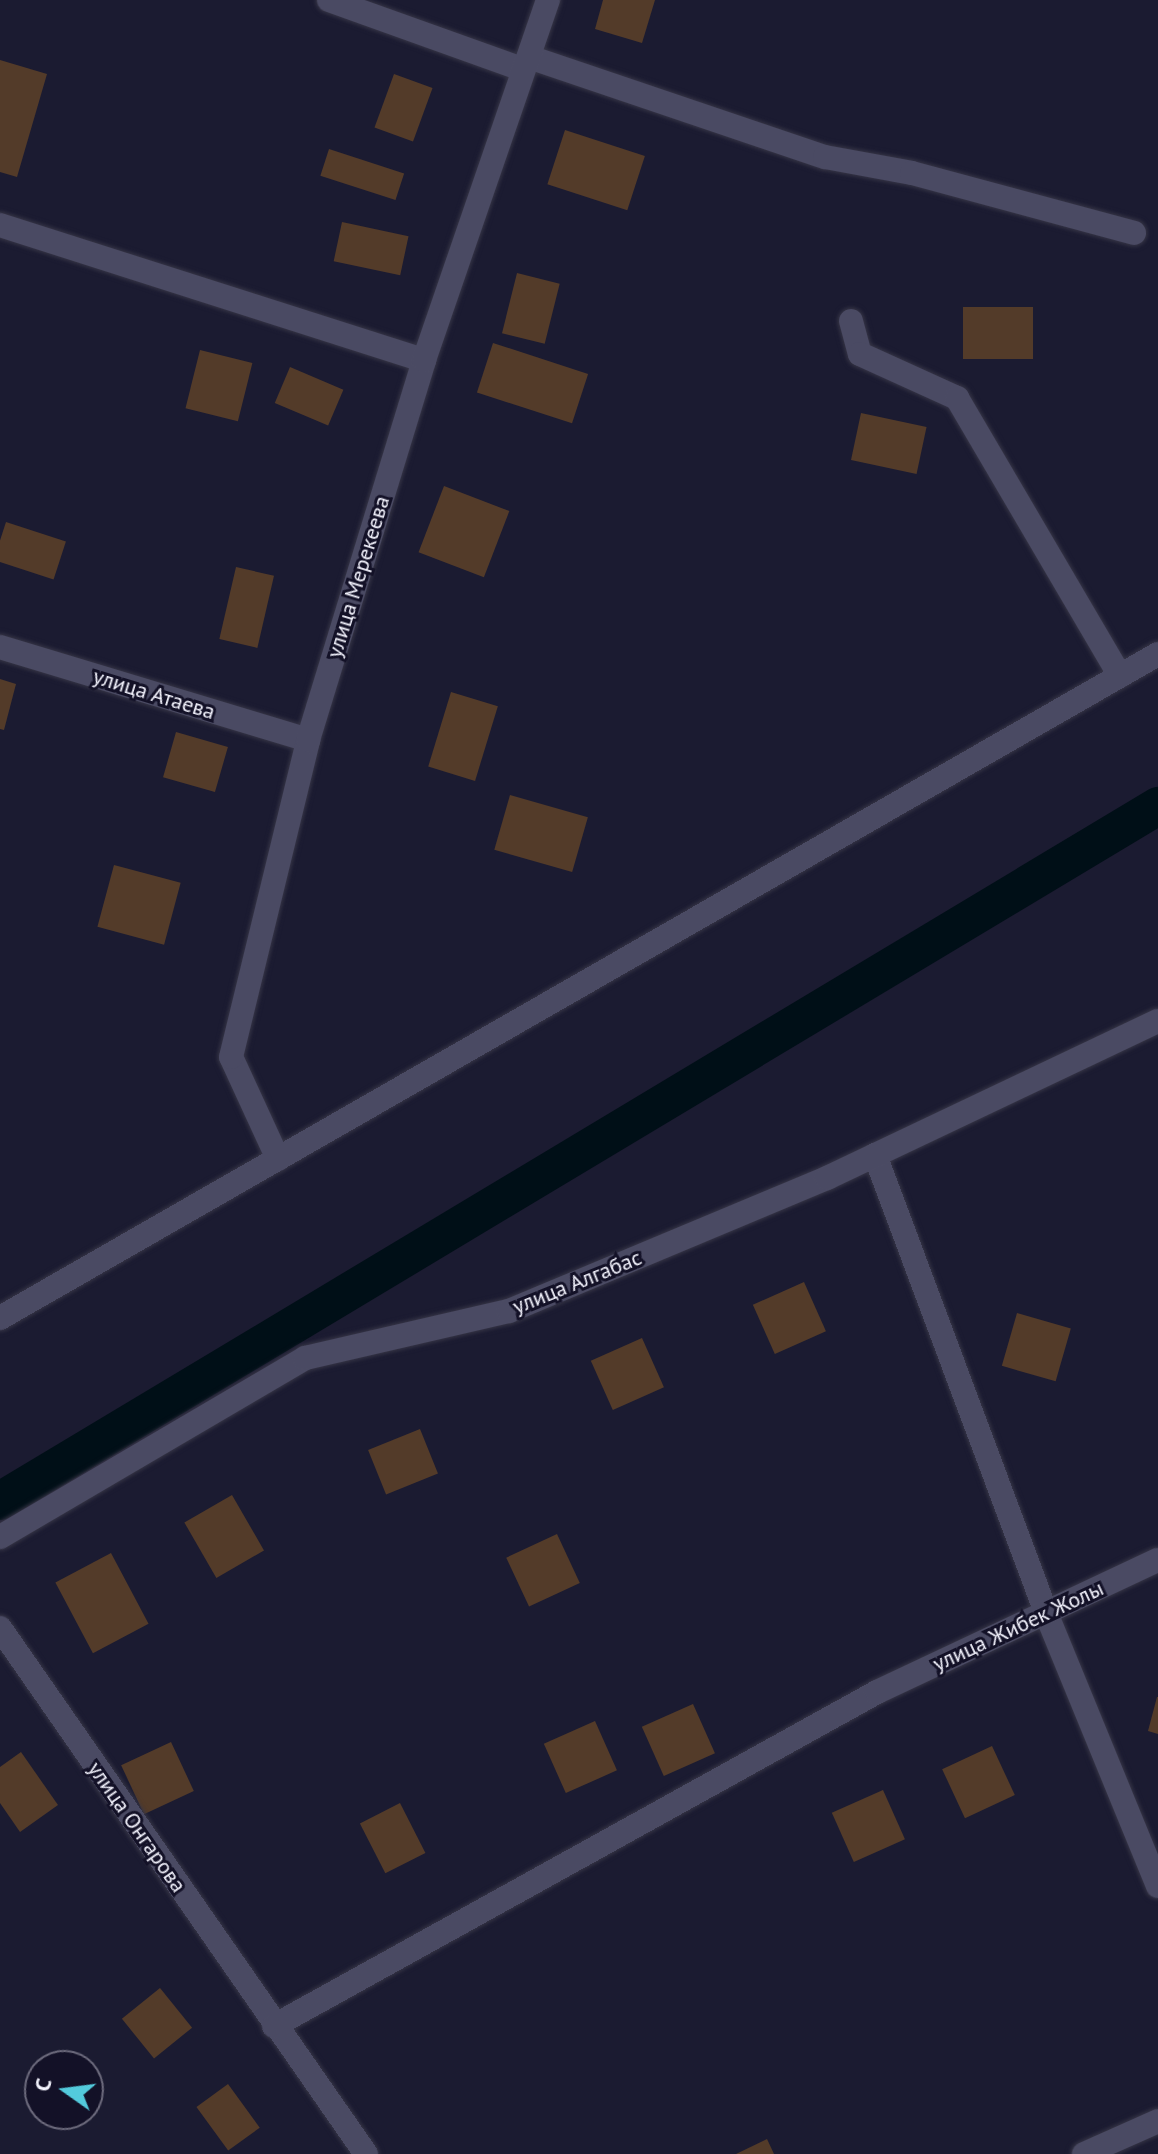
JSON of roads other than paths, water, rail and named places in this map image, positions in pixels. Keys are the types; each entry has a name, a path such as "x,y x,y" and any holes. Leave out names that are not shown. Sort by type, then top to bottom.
{"street":[{"path":"329,0 825,157 912,173 1134,233"},
{"name":"улица Мерекеева","path":"278,1159 231,1057 308,740 424,360 548,0"},
{"path":"0,225 424,360"},
{"path":"851,321 860,354 957,398 1120,676"},
{"name":"улица Атаева","path":"0,647 308,740"},
{"path":"0,1318 1158,654"},
{"name":"улица Алгабас","path":"0,1537 305,1358 509,1311 875,1155 1158,1021"},
{"path":"875,1155 1046,1613 1158,1886"},
{"name":"улица Жибек Жолы","path":"274,2026 877,1692 1158,1560"},
{"name":"улица Онгарова","path":"0,1628 274,2026 366,2154"},
{"path":"1084,2154 1158,2121"}],"waterway":[{"path":"0,1501 1158,806"}]}
